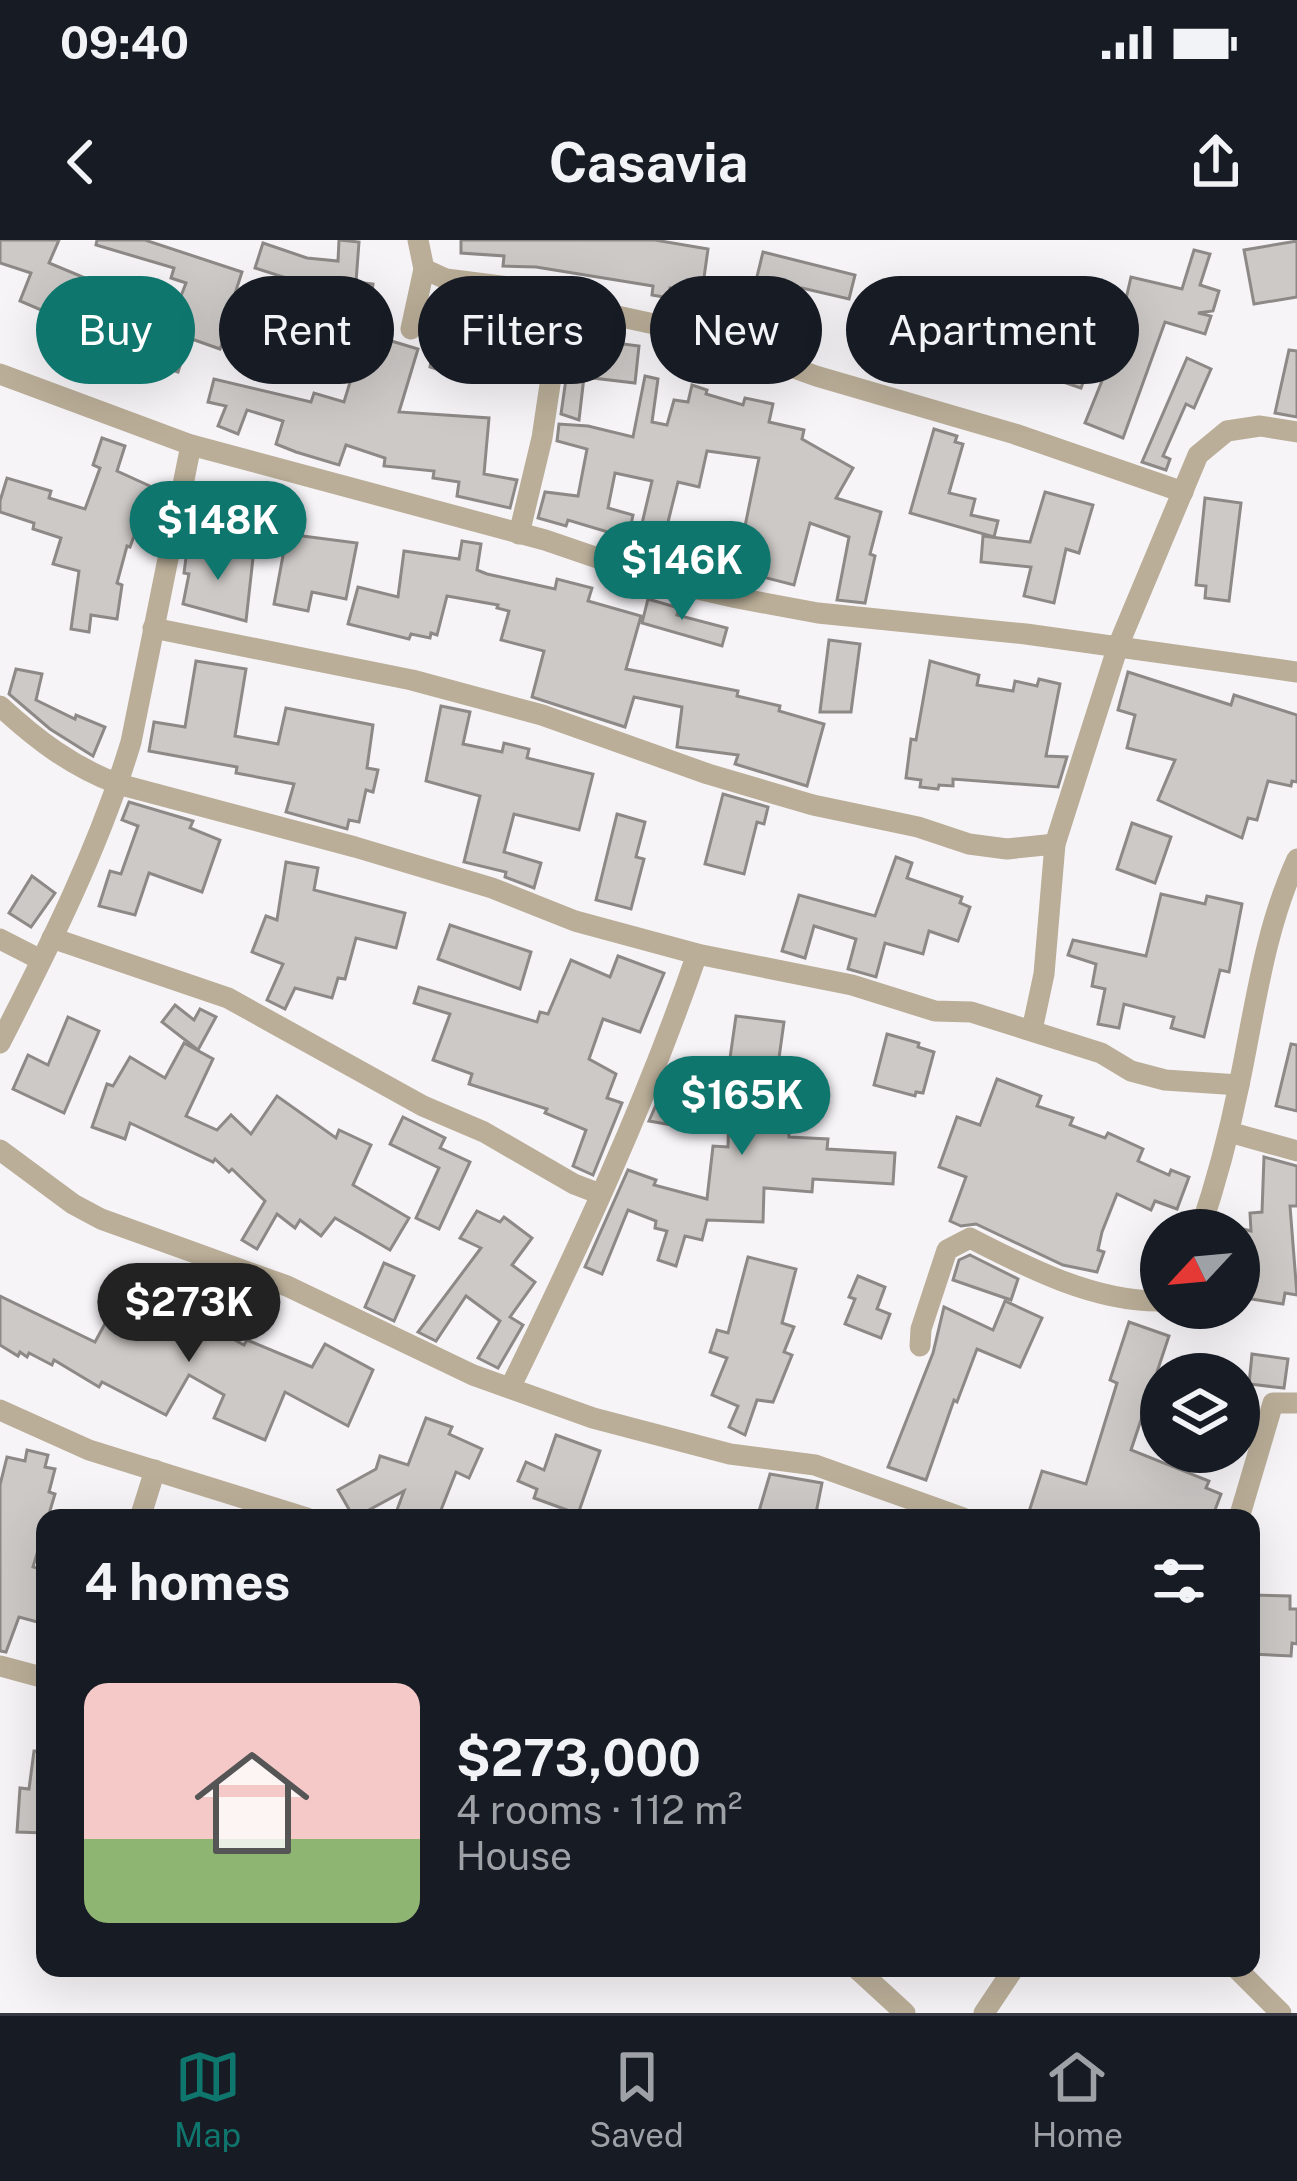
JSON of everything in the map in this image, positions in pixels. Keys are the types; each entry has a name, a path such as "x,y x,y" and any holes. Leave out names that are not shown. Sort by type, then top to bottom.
{"street":[{"path":"411,329 424,268 418,240"},
{"path":"424,268 440,276"},
{"path":"626,318 700,334 815,376 1015,434 1183,492"},
{"path":"0,374 191,445 519,534 671,583 818,613 1118,646 1297,672"},
{"path":"519,534 550,384"},
{"path":"1032,1030 1043,974 1055,844 1118,646 1198,455 1227,431 1260,427 1297,432"},
{"path":"0,1043 88,864 118,784 131,742 191,445"},
{"path":"153,628 412,680 542,715 814,805 918,826 969,844 1007,848 1055,844"},
{"path":"0,706 44,746 84,771 118,784 492,888 574,922 697,954 852,985 935,1011 971,1012 1101,1053 1148,1075 1239,1085"},
{"path":"1206,1209 1229,1132 1261,970 1297,860"},
{"path":"52,938 228,998 423,1106 484,1132 600,1194"},
{"path":"0,939 41,960"},
{"path":"510,1388 665,1046 697,954"},
{"path":"1229,1132 1297,1151"},
{"path":"0,1150 101,1219 287,1286 473,1375 593,1418 730,1454 815,1465 933,1509"},
{"path":"920,1346 921,1328 947,1250 970,1238 1016,1262 1125,1302 1140,1302"},
{"path":"1242,1509 1274,1403 1297,1403"},
{"path":"0,1410 55,1437 278,1509"},
{"path":"143,1509 155,1470"},
{"path":"0,1666 36,1676"},
{"path":"866,1977 905,2013"},
{"path":"984,2013 1008,1977"},
{"path":"1246,1977 1281,2013"}],"building":[{"path":"0,240 59,240 49,263 80,276 36,276 36,308 20,301 31,273 0,263"},
{"path":"97,240 145,240 242,272 241,276 219,276 219,349 195,340 195,276 172,276 174,268 96,245"},
{"path":"339,240 359,242 356,276 280,276 255,268 263,243 307,258 338,261"},
{"path":"461,240 655,240 708,249 704,276 650,276 650,286 626,282 626,276 503,266 504,256 461,253"},
{"path":"1297,241 1297,297 1254,304 1244,250"},
{"path":"1194,250 1210,254 1200,285 1219,291 1213,311 1198,313 1211,316 1205,334 1165,322 1123,438 1085,423 1101,384 1139,384 1139,279 1182,289"},
{"path":"763,252 855,275 846,276 846,298 822,293 822,276 757,276"},
{"path":"394,342 418,349 399,412 489,418 484,474 517,480 510,508 457,496 459,482 433,478 434,471 384,466 385,458 346,445 339,465 296,452 276,444 283,421 247,410 238,434 218,426 226,406 208,402 214,379 219,384 311,402 314,393 344,402 349,384 394,384"},
{"path":"626,344 639,346 635,383 626,382"},
{"path":"1289,350 1297,351 1297,417 1275,413"},
{"path":"1187,358 1211,369 1194,408 1186,404 1163,456 1170,459 1166,470 1142,462"},
{"path":"645,376 650,377 650,384 657,384 652,422 667,425 674,400 688,402 692,385 743,405 745,398 773,404 769,422 804,430 802,439 853,468 836,498 881,512 865,603 837,600 849,537 810,523 794,585 736,570 759,458 707,451 699,487 678,482 664,538 640,532 652,481 615,473 608,508 633,515 628,538 568,520 566,526 538,518 545,492 578,496 587,449 557,441 559,424 633,437"},
{"path":"565,384 583,384 579,420 561,414"},
{"path":"934,429 957,436 955,442 963,444 949,493 975,499 971,515 998,521 994,537 910,513"},
{"path":"102,438 125,446 117,471 152,487 117,583 122,585 117,619 91,615 89,632 71,629 79,571 53,564 61,538 0,512 0,501 7,478 51,491 49,498 85,509 100,468 93,465"},
{"path":"1045,492 1093,505 1079,553 1066,549 1054,603 1024,596 1031,567 981,562 983,536 1030,542"},
{"path":"1205,498 1241,503 1229,601 1205,598 1206,586 1196,585"},
{"path":"287,534 357,543 346,599 312,592 308,611 274,604"},
{"path":"462,541 481,544 477,570 555,589 557,579 592,588 588,601 641,616 626,669 738,691 737,696 780,706 779,711 824,724 807,786 735,764 738,755 677,747 682,707 634,697 625,727 532,697 544,651 501,640 509,611 498,605 447,596 437,635 431,633 430,638 411,634 409,639 348,624 358,587 398,597 404,551 459,559"},
{"path":"187,550 253,558 246,621 183,604 189,574 184,573"},
{"path":"648,599 679,608 677,615 727,628 722,646 642,623"},
{"path":"829,640 860,644 851,712 820,712"},
{"path":"196,661 246,669 235,736 278,744 286,708 373,725 367,768 378,770 373,792 366,790 359,822 349,820 347,829 286,812 294,784 236,773 237,767 149,751 154,722 185,727"},
{"path":"930,661 979,675 977,685 1013,691 1015,681 1060,684 1046,756 1067,757 1058,787 953,779 953,786 939,785 938,789 920,787 921,780 906,778"},
{"path":"16,669 42,674 36,700 105,727 93,756 50,729 9,694"},
{"path":"1128,672 1231,705 1234,695 1297,715 1297,782 1292,781 1291,786 1268,781 1257,820 1248,818 1242,838 1158,800 1175,760 1127,748 1135,715 1118,710"},
{"path":"441,706 470,712 463,744 502,752 504,743 529,749 527,758 593,774 579,830 514,814 504,852 541,863 534,888 505,877 506,872 464,862 480,796 426,781"},
{"path":"723,794 768,807 764,824 757,822 744,874 705,864"},
{"path":"129,802 193,821 190,828 220,840 202,892 149,873 135,915 99,906 110,871 121,874 138,826 122,820"},
{"path":"617,814 645,822 636,857 644,859 631,909 596,900"},
{"path":"1132,823 1171,837 1155,883 1117,869"},
{"path":"896,857 912,863 907,878 962,897 960,903 970,907 958,941 929,931 923,954 885,943 876,977 848,969 856,939 814,926 805,958 782,951 799,895 875,916"},
{"path":"286,862 318,868 314,890 405,913 396,948 356,938 345,979 338,978 332,998 295,988 285,1009 267,1000 283,964 252,952 266,916 277,920"},
{"path":"32,876 55,893 31,927 9,913"},
{"path":"1161,894 1205,904 1207,896 1242,904 1229,972 1220,970 1204,1037 1171,1028 1174,1017 1124,1004 1119,1028 1098,1024 1105,989 1092,986 1096,964 1068,955 1073,940 1146,956"},
{"path":"450,925 531,952 520,989 438,959"},
{"path":"618,956 664,973 640,1032 603,1019 589,1059 616,1074 607,1098 622,1103 593,1175 573,1166 586,1130 545,1113 547,1109 469,1084 472,1074 433,1060 450,1014 414,1003 419,987 537,1022 540,1012 548,1014 571,960 610,977"},
{"path":"175,1005 194,1020 200,1009 216,1017 198,1050 162,1022"},
{"path":"736,1016 784,1022 778,1065 773,1065 771,1102 788,1102 789,1137 828,1139 827,1149 895,1153 893,1184 813,1179 812,1192 764,1188 763,1222 707,1220 702,1240 685,1236 676,1266 658,1260 667,1231 628,1210 602,1274 585,1267 628,1170 656,1180 654,1185 707,1199 713,1146 728,1147"},
{"path":"68,1017 99,1031 64,1113 13,1089 28,1055 48,1065"},
{"path":"887,1034 934,1052 923,1093 915,1096 874,1085"},
{"path":"184,1043 213,1059 186,1116 217,1130 231,1115 251,1134 277,1096 336,1138 339,1130 371,1145 353,1185 409,1218 390,1250 335,1218 321,1236 300,1220 295,1228 277,1214 257,1249 242,1240 265,1201 232,1169 229,1172 215,1159 130,1123 125,1139 92,1127 107,1084 113,1086 130,1057 165,1078"},
{"path":"1291,1044 1297,1045 1297,1111 1276,1106"},
{"path":"997,1079 1041,1096 1037,1106 1073,1118 1070,1125 1105,1138 1108,1133 1143,1149 1138,1161 1169,1175 1171,1170 1189,1177 1177,1209 1155,1201 1149,1209 1117,1194 1102,1232 1098,1250 1104,1252 1097,1272 1063,1265 976,1224 961,1226 950,1221 966,1177 939,1167 957,1117 980,1125"},
{"path":"662,1091 689,1096 684,1127 649,1121"},
{"path":"403,1117 445,1138 440,1148 470,1162 439,1229 416,1218 439,1168 390,1144"},
{"path":"1264,1157 1297,1166 1297,1206 1290,1206 1297,1295 1285,1293 1283,1304 1260,1300"},
{"path":"477,1211 500,1222 504,1217 532,1238 512,1265 535,1282 510,1317 523,1325 498,1368 478,1358 500,1321 466,1296 436,1341 418,1332 481,1248 460,1238"},
{"path":"970,1255 1018,1279 1011,1300 953,1280 959,1260"},
{"path":"748,1257 796,1269 782,1323 794,1327 784,1352 792,1355 773,1402 757,1400 745,1435 729,1427 738,1406 712,1395 727,1358 710,1352 717,1330 728,1333"},
{"path":"384,1263 414,1276 394,1321 365,1307"},
{"path":"858,1276 885,1287 877,1309 890,1314 881,1338 845,1324"},
{"path":"0,1296 95,1342 120,1296 178,1327 185,1313 244,1345 247,1340 312,1367 325,1344 373,1370 348,1426 285,1392 265,1440 214,1418 224,1395 189,1375 166,1415 102,1382 99,1387 54,1360 52,1365 29,1353 18,1356 0,1345"},
{"path":"1005,1301 1042,1318 1020,1367 977,1349 926,1480 888,1467 933,1353 944,1307 993,1330"},
{"path":"1129,1322 1169,1336 1163,1353 1140,1353 1140,1423 1131,1450 1140,1454 1140,1473 1189,1473 1209,1481 1206,1488 1221,1494 1215,1509 1030,1509 1042,1471 1086,1484 1117,1383 1110,1380"},
{"path":"1260,1355 1288,1359 1284,1388 1260,1385"},
{"path":"426,1418 452,1427 449,1434 482,1449 469,1478 456,1472 441,1509 397,1509 404,1491 371,1509 349,1509 338,1490 376,1469 380,1456 408,1465"},
{"path":"556,1435 600,1451 580,1509 564,1509 534,1498 537,1489 518,1481 526,1462 544,1470"},
{"path":"27,1450 48,1455 45,1467 55,1469 49,1492 55,1494 50,1509 36,1509 36,1622 19,1617 6,1652 0,1651 0,1485 7,1457 25,1461"},
{"path":"770,1474 822,1483 817,1509 760,1509"},
{"path":"1260,1595 1290,1596 1290,1609 1297,1609 1297,1644 1292,1643 1291,1656 1260,1654"},
{"path":"36,1751 36,1833 17,1832 20,1788 29,1789"}]}
